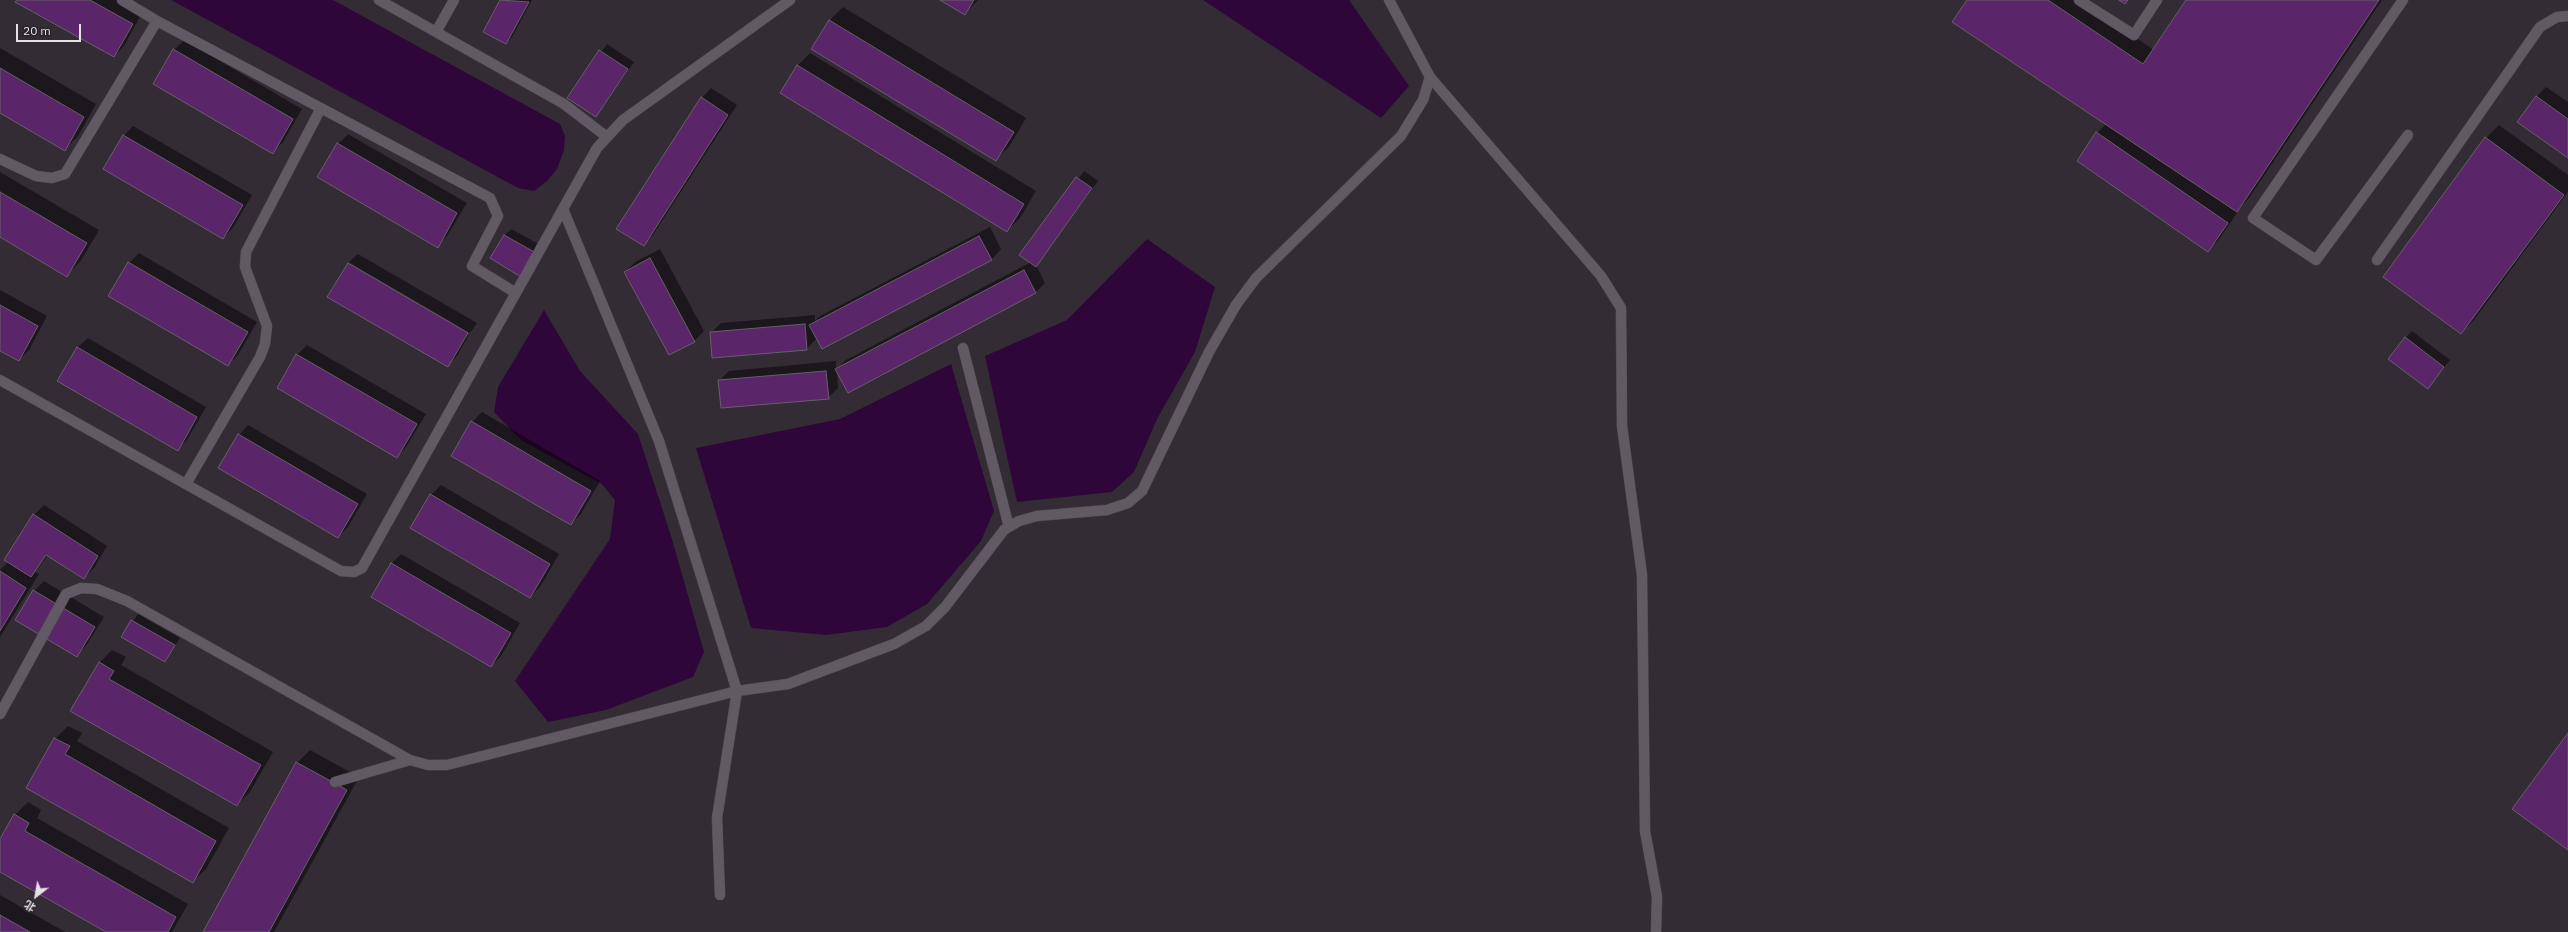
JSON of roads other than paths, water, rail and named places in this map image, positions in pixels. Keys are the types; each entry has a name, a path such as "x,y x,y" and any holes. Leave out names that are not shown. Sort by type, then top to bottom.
{"street":[{"path":"122,0 157,21 490,198 498,216 472,266 516,293"},
{"path":"378,0 564,104 607,137"},
{"path":"436,32 454,0"},
{"path":"0,380 341,571 354,572 362,568 597,148 623,120 790,0"},
{"path":"1389,0 1430,77 1601,276 1621,308 1622,426 1642,575 1645,831 1657,897 1656,932"},
{"path":"2079,0 2134,35 2157,0"},
{"path":"2403,0 2253,218 2316,260 2408,135"},
{"path":"2377,260 2540,27 2558,17 2568,16"},
{"path":"0,159 36,176 52,178 66,174 157,21"},
{"path":"0,714 66,594 81,588 97,589 134,605 410,760 428,765 447,765 737,691 788,684 894,644 926,626 944,607 1004,530 1037,516 1107,510 1128,503 1142,492 1209,352 1236,305 1256,278 1396,141 1413,119 1430,77"},
{"path":"186,484 260,357 265,344 267,326 245,267 246,252 321,108"},
{"path":"563,209 659,441 737,691 717,818 720,895"},
{"path":"963,348 1009,527"},
{"path":"335,782 410,760"}]}
